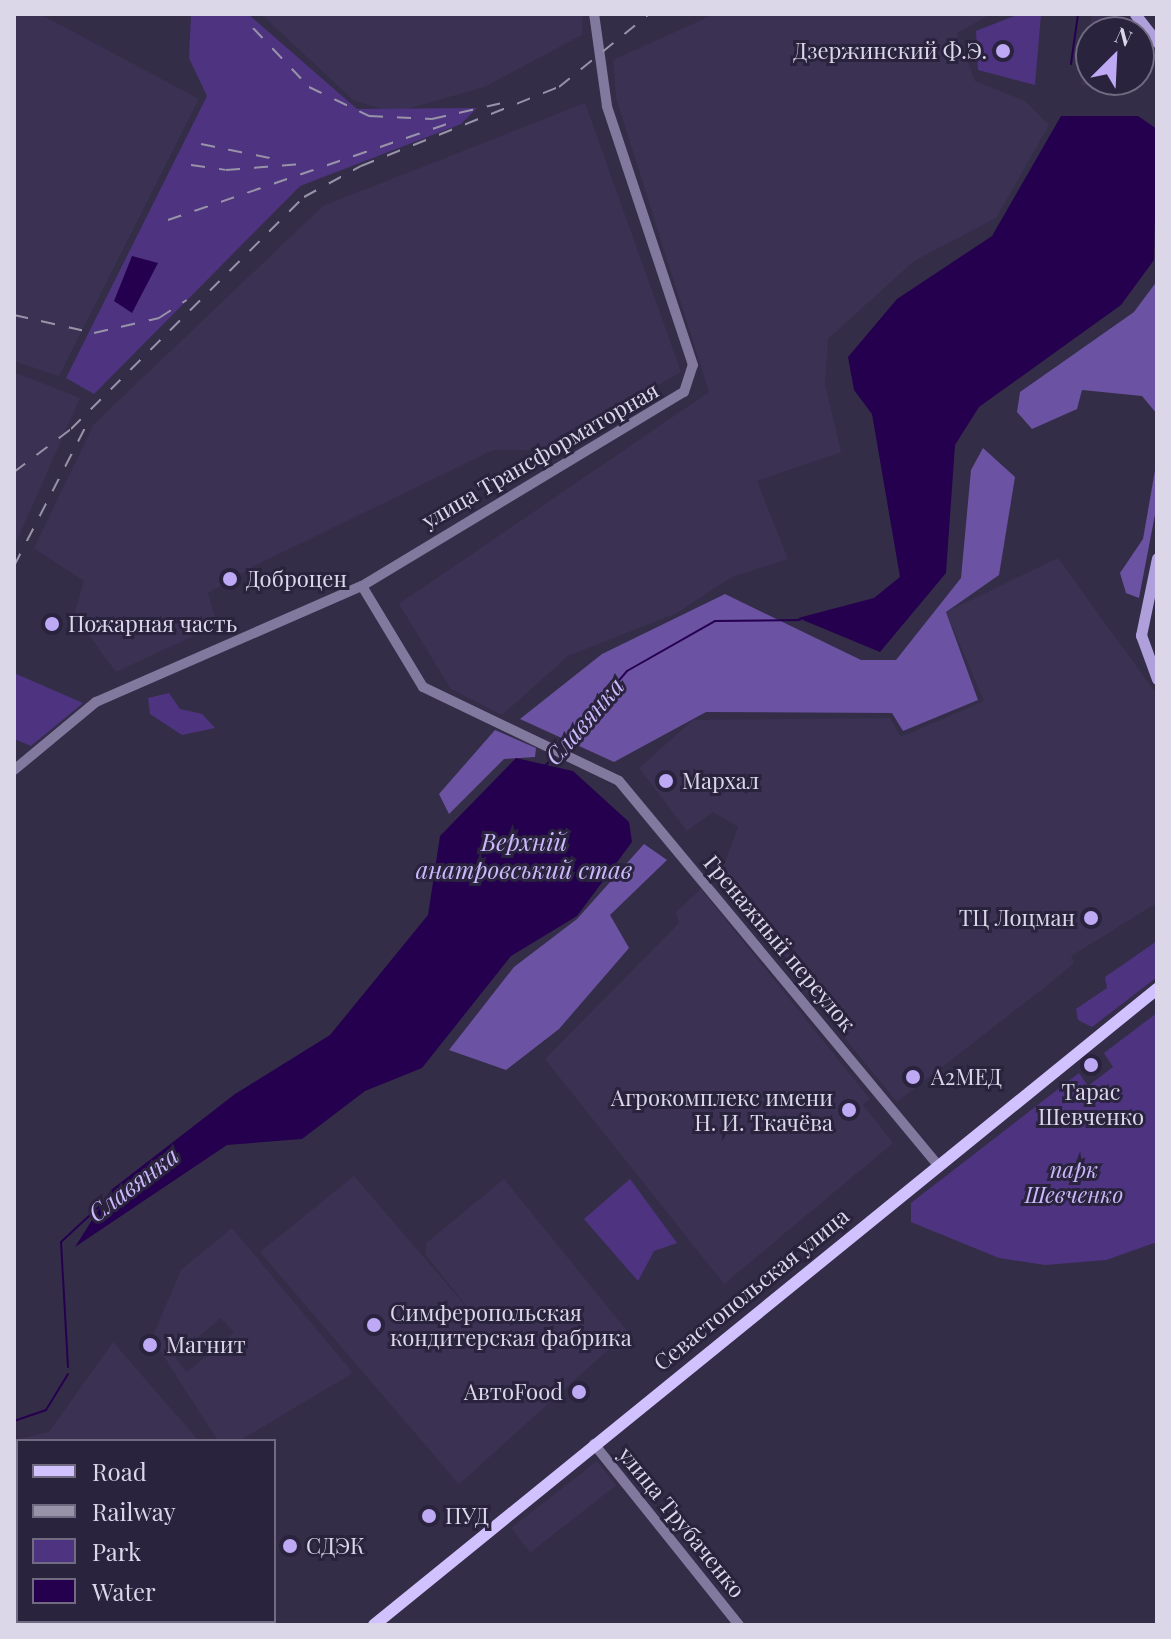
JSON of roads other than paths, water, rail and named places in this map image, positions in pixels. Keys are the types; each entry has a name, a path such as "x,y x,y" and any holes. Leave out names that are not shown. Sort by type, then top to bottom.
{"main road":[{"path":"1135,14 1157,42"},
{"path":"1157,558 1141,635 1157,679"},
{"name":"Севастопольская улица","path":"380,1623 937,1164 1157,989"}],"street":[{"name":"улица Трансформаторная","path":"14,770 133,682 362,586 676,399 688,383 693,365 607,106 594,14"},
{"name":"Гренажный переулок","path":"362,586 423,687 582,759 619,781 937,1164"},
{"name":"улица Трубаченко","path":"594,1444 739,1625"}],"water":[{"path":"1061,116 1138,116 1157,129 1154,260 1121,305 979,407 955,445 946,573 880,652 798,618 874,598 900,577 872,414 854,390 848,357 897,299 992,236"},
{"path":"132,256 158,263 132,313 114,301"},
{"name":"Верхній анатровський став","path":"516,758 573,771 629,822 632,842 577,916 511,956 422,1068 365,1091 302,1139 227,1145 75,1247 111,1190 235,1094 330,1035 428,915 440,836"}],"waterway":[{"name":"Славянка","path":"1071,64 1078,14"},
{"name":"Славянка","path":"560,749 627,671 715,621 800,620"},
{"name":"Славянка","path":"544,767 556,754"},
{"name":"Славянка","path":"68,1367 61,1242 103,1203"},
{"name":"Славянка","path":"14,1421 46,1410 68,1374"}],"railway":[{"path":"14,472 71,429 304,197 361,166 559,87 649,14"},
{"path":"253,28 309,87 369,116 432,119 502,103"},
{"path":"168,220 456,121"},
{"path":"201,144 275,159"},
{"path":"191,165 226,170 302,164"},
{"path":"14,315 94,333 159,318 187,300"},
{"path":"14,566 87,424"}],"place":[{"name":"Дзержинский Ф.Э.","path":"1003,51"},
{"name":"Доброцен","path":"230,579"},
{"name":"Пожарная часть","path":"52,624"},
{"name":"Мархал","path":"666,781"},
{"name":"ТЦ Лоцман","path":"1091,918"},
{"name":"Тарас Шевченко","path":"1091,1065"},
{"name":"А2МЕД","path":"913,1077"},
{"name":"Агрокомплекс имени Н. И. Ткачёва","path":"849,1110"},
{"name":"Симферопольская кондитерская фабрика","path":"374,1325"},
{"name":"Магнит","path":"150,1345"},
{"name":"АвтоFood","path":"579,1392"},
{"name":"ПУД","path":"429,1516"},
{"name":"СДЭК","path":"290,1546"}],"park label":[{"name":"парк Шевченко","path":"1074,1182"}]}
